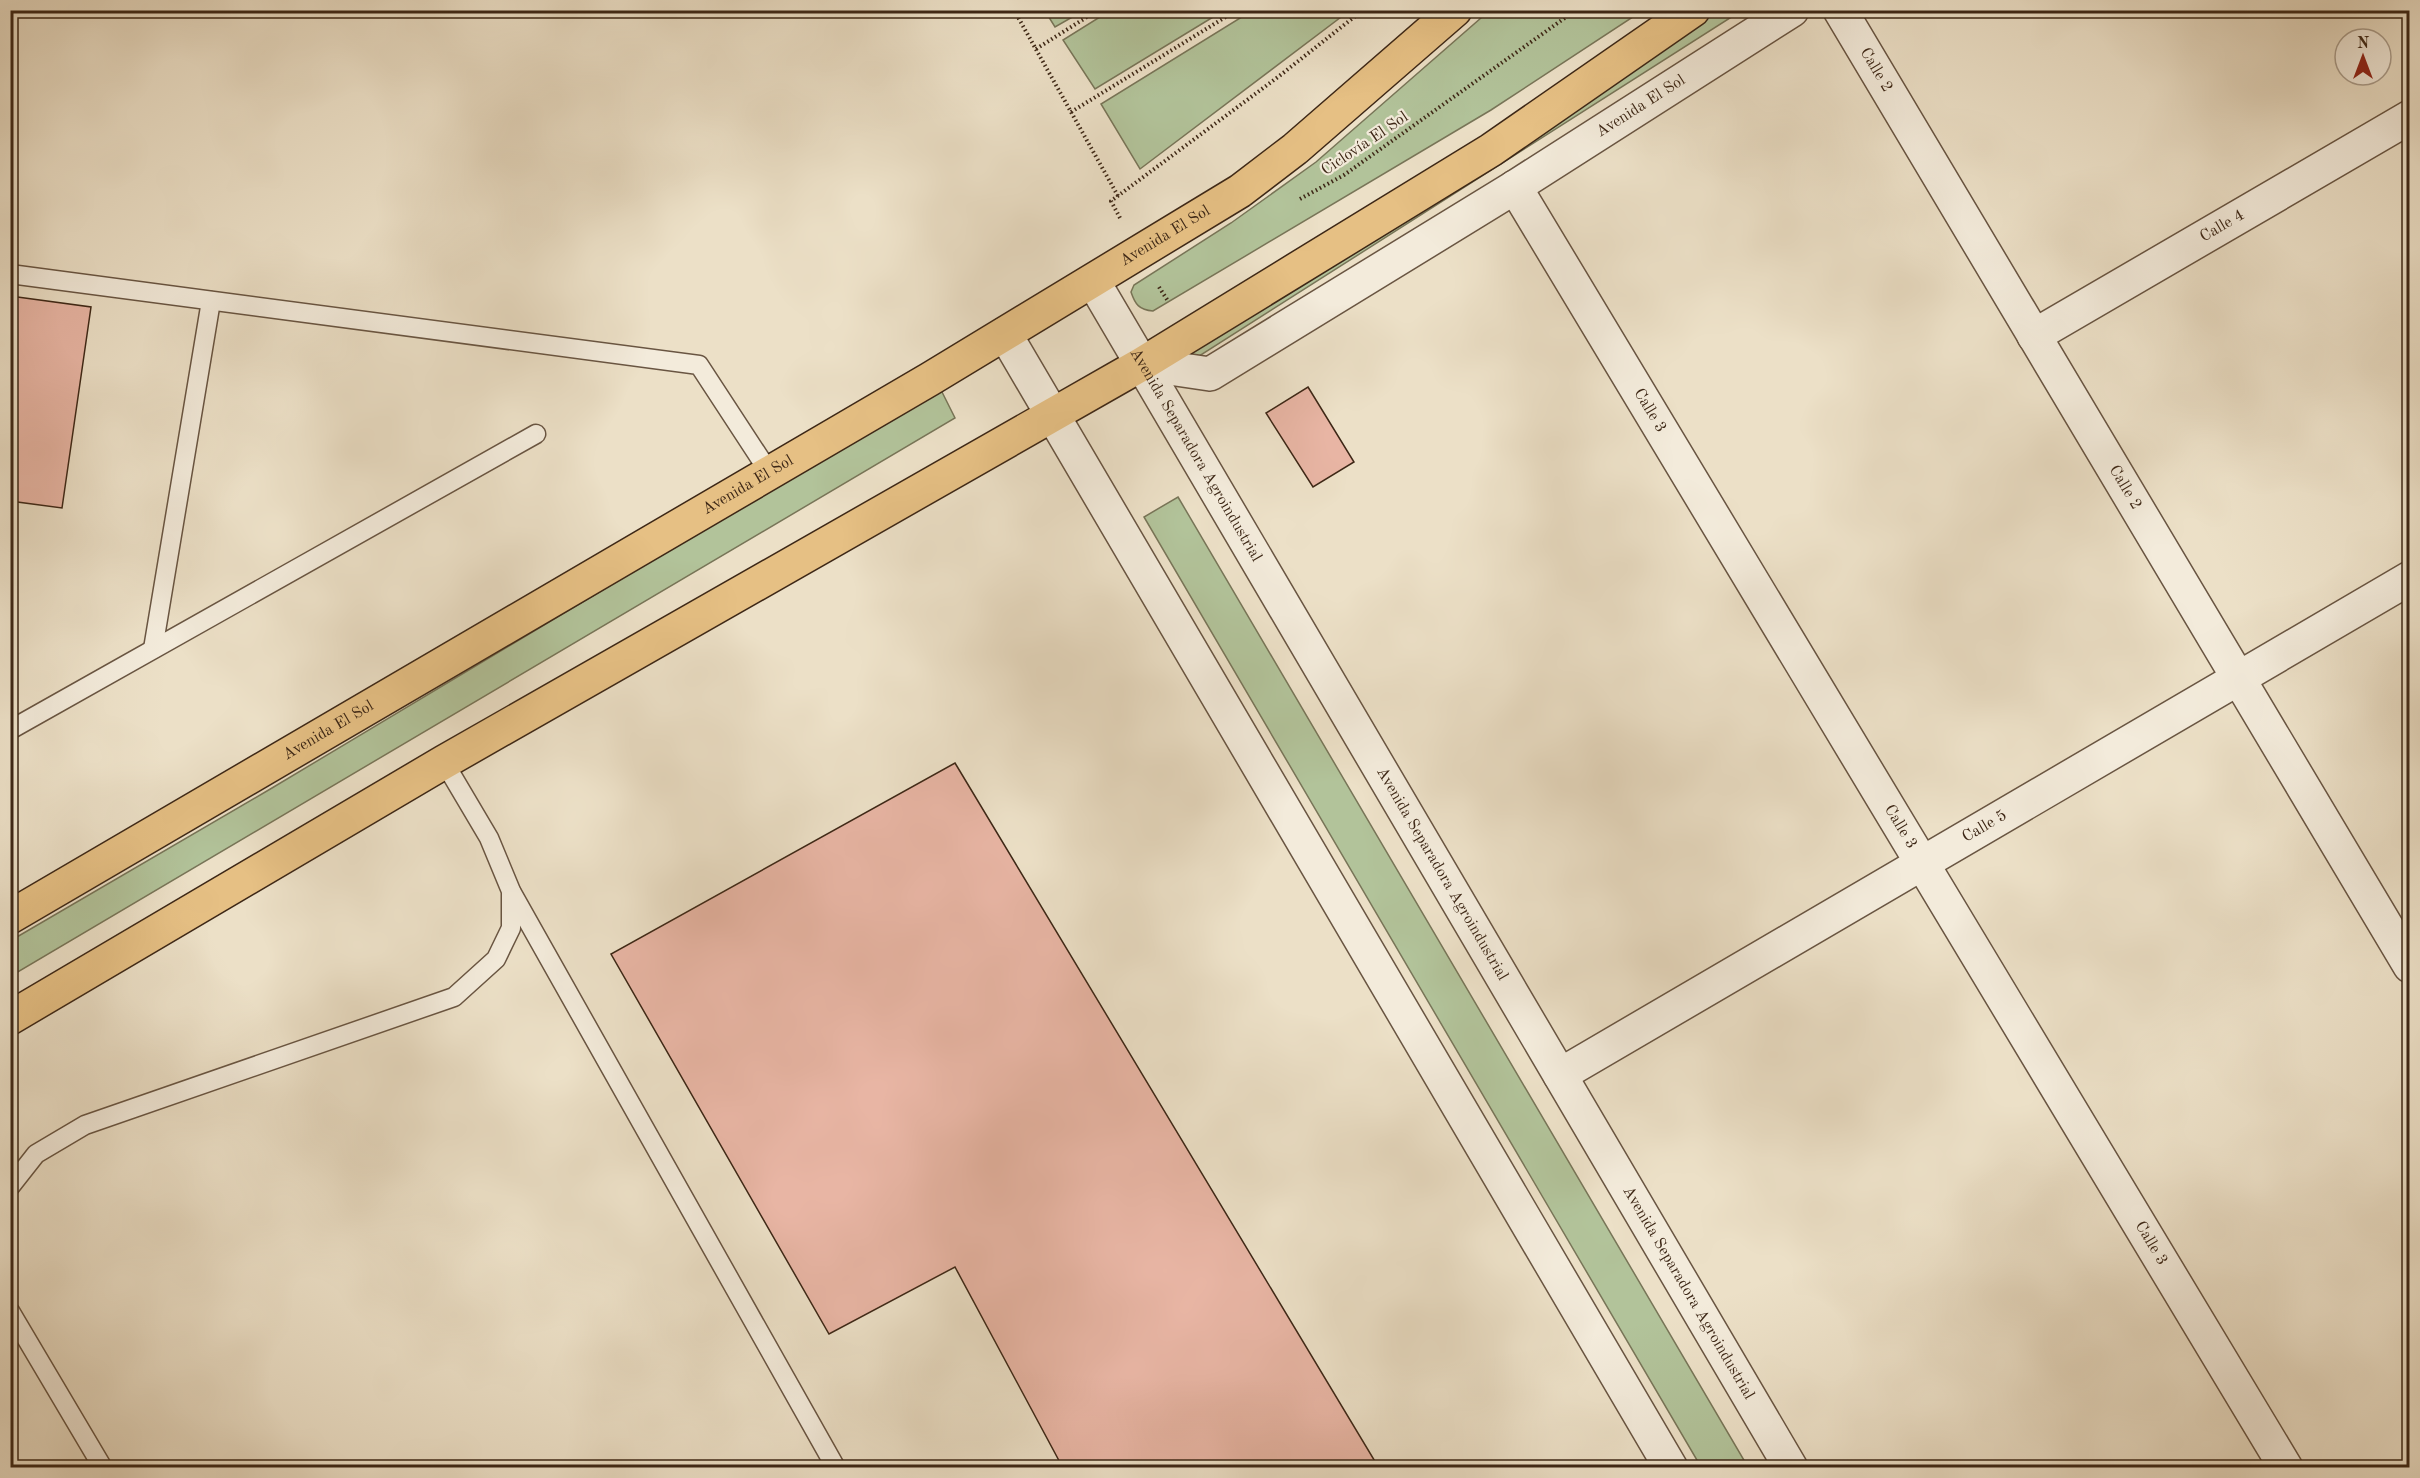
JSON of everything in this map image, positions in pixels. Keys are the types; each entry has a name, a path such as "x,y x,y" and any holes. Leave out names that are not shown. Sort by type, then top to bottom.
{"main road":[{"name":"Avenida El Sol","path":"10,916 1005,334 1240,191 1294,149 1455,10"},
{"path":"10,1018 444,762 1142,364 1491,150 1693,10"}],"street":[{"name":"Avenida El Sol","path":"1142,364 1210,374 1515,187 1792,10"},
{"name":"Calle 2","path":"1840,10 2407,958"},
{"name":"Calle 4","path":"2034,336 2409,117"},
{"name":"Calle 3","path":"1515,187 2286,1467"},
{"name":"Avenida Separadora Agroindustrial","path":"1093,281 1791,1467"},
{"path":"1005,334 1671,1467"},
{"name":"Calle 5","path":"1560,1075 2409,578"}],"lane":[{"path":"10,274 699,365 769,472"},
{"path":"153,650 211,301"},
{"path":"10,730 536,434"},
{"path":"444,762 489,838 511,891 836,1467"},
{"path":"10,1187 36,1154 85,1125 454,997 496,959 511,928 511,891"},
{"path":"10,1311 103,1467"}],"path":[{"path":"1014,10 1118,196"},
{"path":"1036,49 1098,10"},
{"path":"1071,112 1237,10"},
{"path":"1139,253 1111,201 1363,10"},
{"name":"Ciclovía El Sol","path":"1300,200 1344,175 1576,10"},
{"path":"1159,287 1169,281"}],"green space":[{"path":"1111,10 1223,11 1095,89 1063,40"},
{"path":"1253,10 1349,11 1140,169 1101,104"},
{"path":"1045,11 1083,11 1055,27"},
{"path":"1489,11 1642,11 1491,110 1153,311 1141,308 1136,303 1131,292 1134,285 1231,223 1316,162"},
{"path":"1714,11 1741,11 1193,360 1188,351"},
{"path":"940,388 955,418 11,976 10,941 272,788"},
{"path":"1178,497 1748,1467 1701,1467 1144,517"}],"building":[{"path":"10,296 91,307 62,508 10,501"},
{"path":"1308,387 1354,462 1313,487 1266,413"},
{"path":"955,763 1379,1468 1063,1468 955,1267 829,1334 611,954"}]}
